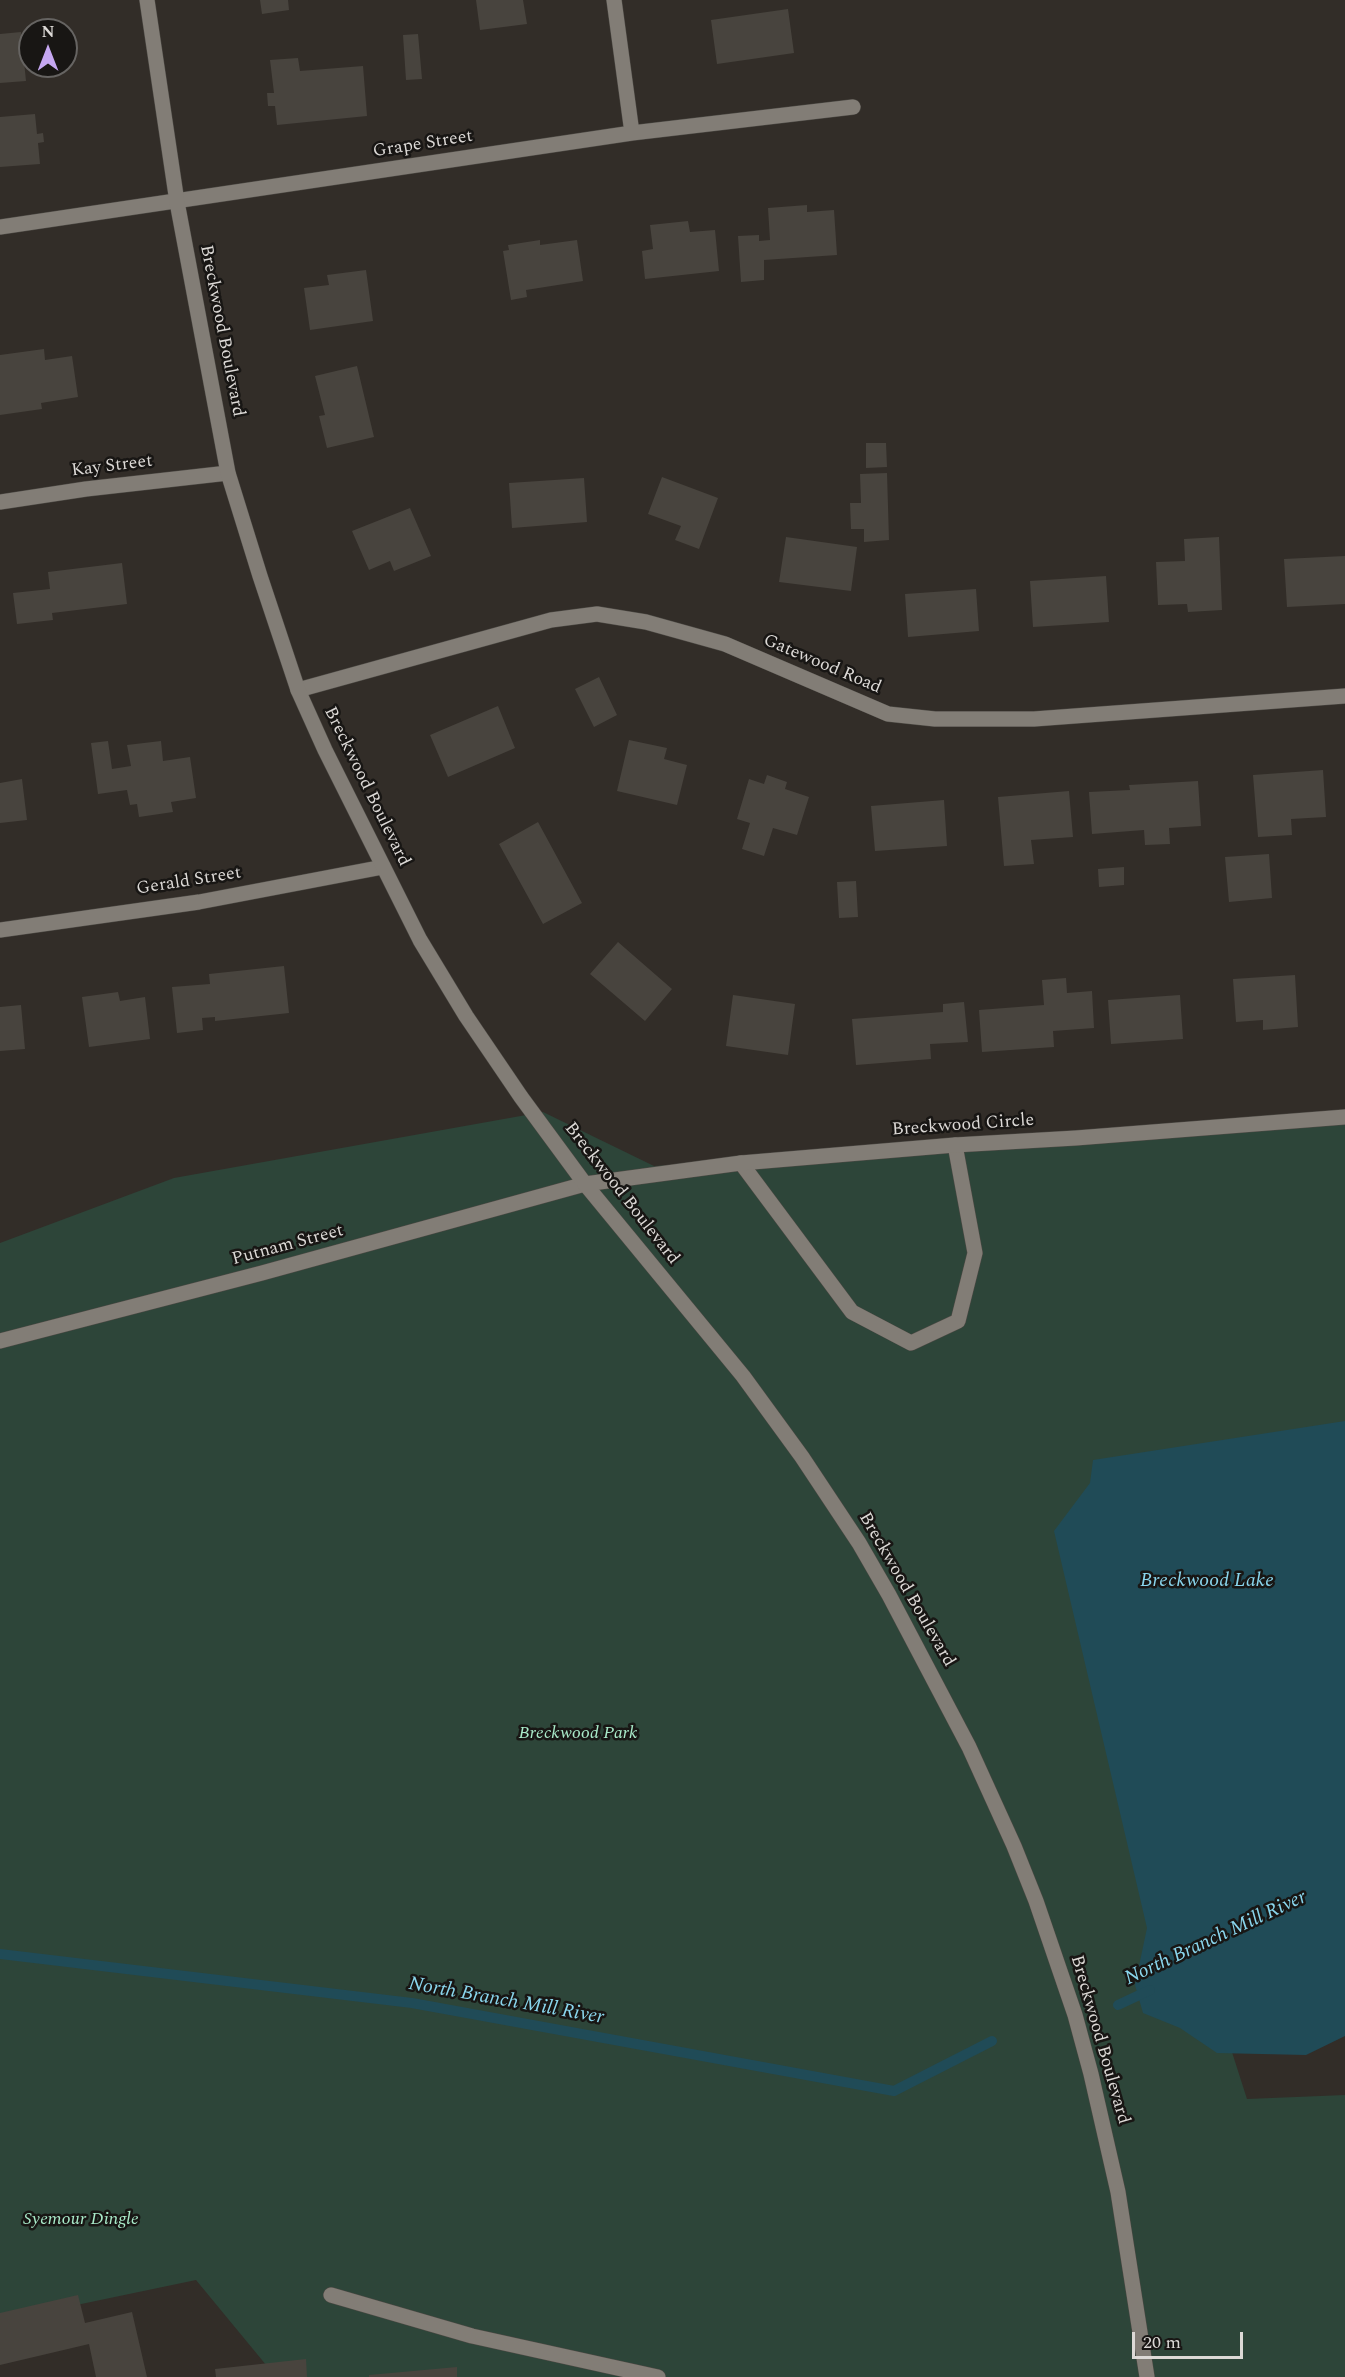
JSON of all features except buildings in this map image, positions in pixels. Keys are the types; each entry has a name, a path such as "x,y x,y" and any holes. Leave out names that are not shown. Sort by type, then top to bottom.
{"street":[{"name":"Breckwood Boulevard","path":"147,0 177,202 228,473 298,690 325,750 420,940 466,1016 521,1097 585,1184 743,1376 802,1457 859,1543 889,1595 969,1747 1032,1890 1075,2015 1118,2192 1147,2377"},
{"path":"614,0 632,133"},
{"name":"Grape Street","path":"0,227 632,133 853,107"},
{"name":"Kay Street","path":"0,502 86,489 228,473"},
{"name":"Gatewood Road","path":"298,690 550,620 597,614 646,622 725,644 888,714 934,719 1034,719 1345,696"},
{"name":"Gerald Street","path":"0,930 199,902 383,867"},
{"name":"Breckwood Circle","path":"585,1184 741,1163 1345,1117"},
{"path":"741,1163 852,1312 910,1343 958,1320 975,1253 955,1145"},
{"name":"Putnam Street","path":"0,1341 262,1274 585,1184"},
{"path":"331,2295 472,2336 658,2377"}],"green space":[{"name":"Breckwood Park","path":"543,1112 654,1166 1345,1122 1345,1506 1148,1790 1247,2099 1345,2095 1345,2377 276,2377 196,2280 0,2321 0,1243 174,1178"}],"water":[{"name":"Breckwood Lake","path":"1345,1421 1345,2036 1306,2055 1217,2053 1180,2028 1143,2013 1135,1985 1147,1928 1054,1531 1090,1483 1093,1460"}],"waterway":[{"name":"North Branch Mill River","path":"0,1954 412,2003 894,2091 992,2041"},
{"name":"North Branch Mill River","path":"1118,2005 1150,1990"}],"park label":[{"name":"Syemour Dingle","path":"81,2220"}]}
